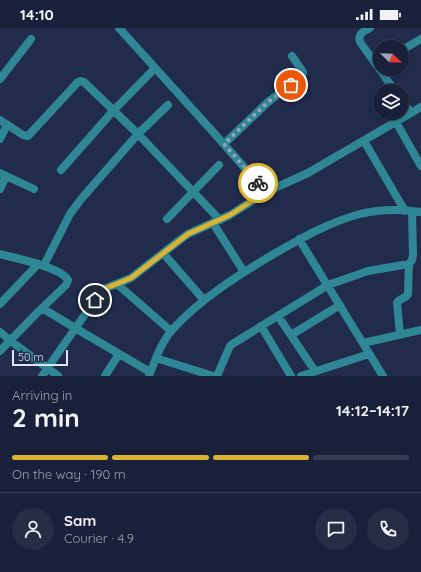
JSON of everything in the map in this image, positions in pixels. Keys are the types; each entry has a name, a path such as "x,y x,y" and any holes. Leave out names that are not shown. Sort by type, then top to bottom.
{"street":[{"path":"121,28 266,192"},
{"path":"370,28 359,36 359,39 373,57"},
{"path":"0,79 31,39"},
{"path":"409,46 421,39"},
{"path":"224,144 268,102 304,74 292,56"},
{"path":"61,170 113,111 156,68"},
{"path":"0,120 25,136 28,136 78,82 84,82 194,191 217,221 244,272"},
{"path":"0,304 41,264 76,204 138,134 168,105"},
{"path":"42,376 104,289 131,278 188,234 230,215 266,192 308,173 421,107"},
{"path":"396,122 421,166"},
{"path":"0,139 7,124"},
{"path":"364,141 409,211 413,255 409,264 408,294 396,303 400,334"},
{"path":"167,219 219,164"},
{"path":"0,189 3,175 34,189"},
{"path":"42,308 150,374 158,352 171,331 194,308 244,272 299,239 328,225 360,214 384,210 421,212"},
{"path":"299,239 383,376"},
{"path":"163,253 204,300"},
{"path":"0,255 41,264 62,274 67,277 68,280 66,285 0,351"},
{"path":"217,376 232,344 328,285 368,271 409,264"},
{"path":"117,284 171,331"},
{"path":"291,335 340,305"},
{"path":"278,316 315,371"},
{"path":"261,326 291,376"},
{"path":"363,343 421,330"},
{"path":"0,332 58,376"},
{"path":"105,376 119,354"},
{"path":"302,376 369,354"},
{"path":"156,358 213,376"}],"way so far":[{"path":"258,183 224,144 268,102 291,85"}],"route":[{"path":"95,300 104,289 131,278 188,234 230,215 266,192 258,183"}]}
